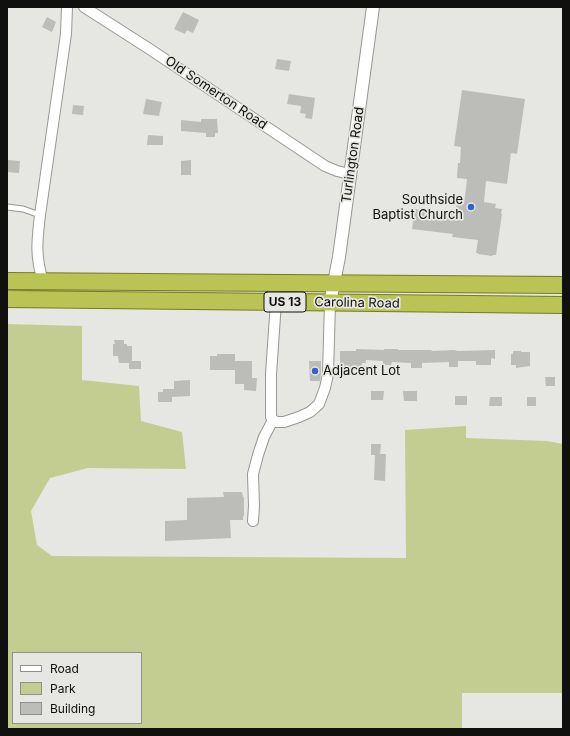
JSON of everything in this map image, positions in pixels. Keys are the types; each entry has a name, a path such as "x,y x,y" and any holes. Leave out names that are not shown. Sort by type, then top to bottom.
{"highway":[{"name":"Carolina Road","path":"7,280 563,285"},
{"name":"Carolina Road","path":"7,300 563,305"}],"street":[{"path":"43,281 39,269 37,245 65,41 67,7"},
{"name":"Old Somerton Road","path":"84,7 325,166 350,174"},
{"name":"Turlington Road","path":"330,302 338,257 373,7"},
{"path":"253,521 253,474 264,437 273,420 271,417 271,374 276,302"},
{"path":"273,420 277,422 284,422 299,417 310,412 319,404 328,374 330,302"}],"lane":[{"path":"7,207 23,209 40,215"}],"green space":[{"path":"7,324 82,326 82,380 139,386 141,421 182,432 186,469 88,468 50,478 31,511 37,545 52,556 406,558 405,430 466,426 466,438 547,441 563,444 563,693 462,693 462,729 7,729"}],"building":[{"path":"183,12 199,20 193,33 187,30 185,34 174,29"},
{"path":"47,17 56,22 52,32 42,27"},
{"path":"277,59 291,61 289,71 275,69"},
{"path":"462,90 525,99 517,154 511,153 507,184 486,181 484,202 496,204 495,208 502,209 496,255 492,256 476,253 478,240 452,237 453,234 412,229 415,209 455,215 457,203 464,204 467,179 457,178 461,147 454,146"},
{"path":"289,94 315,98 312,119 305,118 306,114 300,113 301,106 287,104"},
{"path":"146,99 162,102 159,116 143,114"},
{"path":"73,105 84,106 83,115 72,114"},
{"path":"201,119 217,119 218,133 215,133 215,137 206,137 206,133 181,131 181,120 201,122"},
{"path":"148,135 163,136 163,145 147,145"},
{"path":"7,160 20,161 19,173 7,172"},
{"path":"191,160 191,175 181,175 181,161"},
{"path":"114,340 124,340 124,344 127,344 127,346 132,346 132,361 141,361 141,369 129,369 129,363 119,363 118,356 113,356 113,344 115,344"},
{"path":"356,349 432,351 495,350 495,359 491,358 491,365 476,365 476,361 458,361 458,367 449,367 449,362 422,363 422,368 411,368 411,363 392,362 391,365 383,365 383,361 366,360 366,363 362,363 362,369 340,367 340,351 356,351"},
{"path":"513,351 530,352 530,366 516,368 516,365 511,365 511,354 513,354"},
{"path":"217,354 235,354 235,361 252,361 252,378 257,378 256,391 244,390 244,384 235,384 235,370 210,370 210,356 217,356"},
{"name":"Adjacent Lot","path":"309,361 321,361 320,381 310,381"},
{"path":"545,377 555,377 555,386 546,386"},
{"path":"190,380 190,396 172,397 172,402 158,402 158,392 163,392 163,389 174,389 174,381"},
{"path":"371,391 384,391 383,400 371,400"},
{"path":"403,391 417,391 417,401 404,401"},
{"path":"455,396 467,396 467,405 455,405"},
{"path":"490,397 502,397 502,406 489,406"},
{"path":"527,397 536,397 536,406 527,406"},
{"path":"371,444 381,444 380,454 386,454 385,481 374,480 375,455 371,455"},
{"path":"223,492 242,492 244,497 243,520 230,520 231,538 165,541 165,521 187,520 187,498 224,497"}],"place":[{"name":"Southside Baptist Church","path":"471,207"},
{"name":"Adjacent Lot","path":"315,371"}]}
